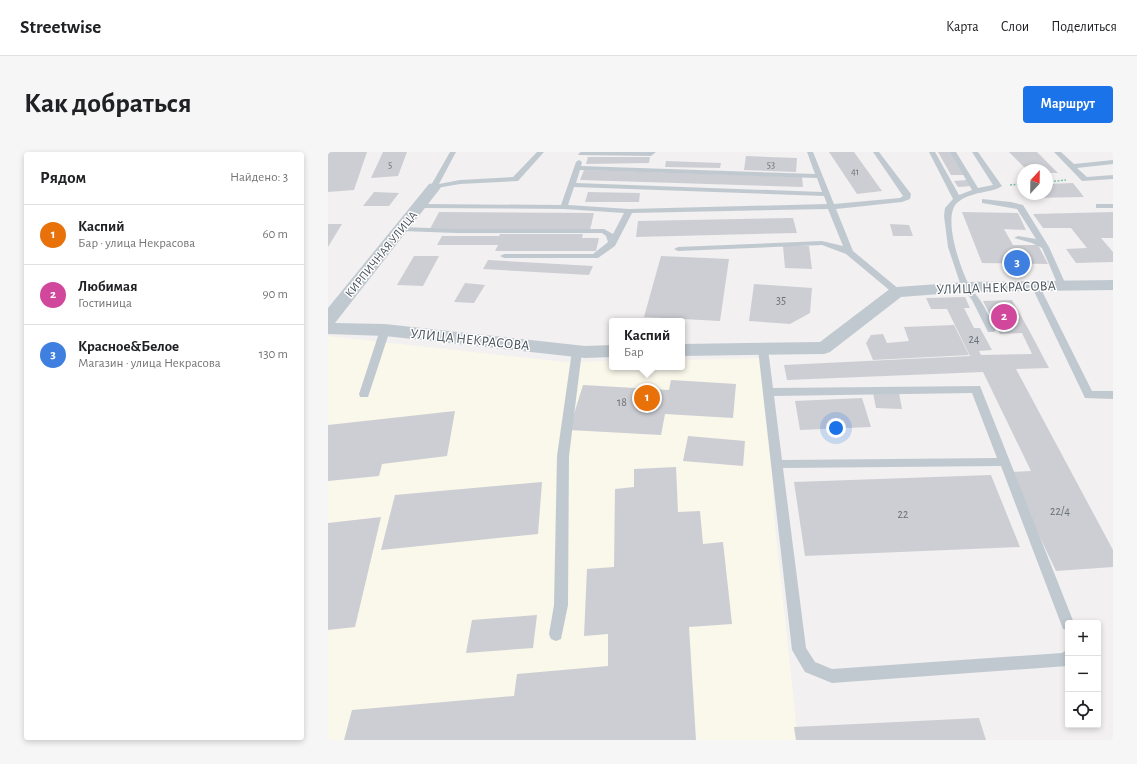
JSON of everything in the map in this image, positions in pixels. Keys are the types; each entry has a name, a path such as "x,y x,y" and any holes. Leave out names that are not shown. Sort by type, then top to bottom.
{"street":[{"name":"КИРПИЧНАЯ УЛИЦА","path":"328,320 421,206 434,187"},
{"name":"УЛИЦА НЕКРАСОВА","path":"897,292 966,287 1113,285"},
{"path":"685,350 824,348 897,292"},
{"name":"УЛИЦА НЕКРАСОВА","path":"328,328 385,330 577,351 609,352"}],"lane":[{"path":"434,187 453,152"},
{"path":"434,187 460,182 515,179 541,152"},
{"path":"564,207 582,153 651,154 653,152"},
{"path":"810,152 849,252"},
{"path":"421,206 564,207 629,211 830,206 902,200 907,197 908,194 876,152"},
{"path":"932,152 957,200"},
{"path":"953,152 976,190"},
{"path":"975,152 998,186 976,190 957,200 950,208 948,223 951,243 966,287 975,299 991,330"},
{"path":"1057,152 1085,179 1113,177"},
{"path":"1072,166 1113,162"},
{"path":"577,168 819,176"},
{"path":"572,185 826,194"},
{"path":"985,201 1011,204 1020,207 1046,248 1062,285"},
{"path":"1099,206 1113,206"},
{"path":"504,256 595,256 604,252 612,244 629,211"},
{"path":"402,229 457,231 604,231 610,235 612,244"},
{"path":"1018,238 1034,241 1046,248"},
{"path":"678,249 822,243 838,247 849,252 897,292"},
{"path":"1035,285 1090,395 1113,395"},
{"path":"364,394 385,330"},
{"path":"763,349 799,650 810,667 832,676 1065,660"},
{"path":"556,634 561,605 563,456 577,351"},
{"path":"768,392 976,389 1066,620"},
{"path":"777,464 1005,462"}],"shaded area":[{"path":"328,336 566,362 609,361 609,370 685,370 685,360 769,358 774,516 798,740 328,740"}],"building":[{"path":"328,152 367,152 354,190 328,192"},
{"path":"383,152 407,152 398,176 371,178"},
{"path":"829,152 854,152 882,191 857,194"},
{"path":"938,152 951,152 965,175 951,175"},
{"path":"1009,152 1037,152 1049,164 1021,164"},
{"path":"746,156 797,158 796,172 744,170"},
{"path":"588,157 650,157 649,163 586,164"},
{"path":"666,161 721,163 720,168 665,167"},
{"path":"1053,168 1058,173 1053,173"},
{"path":"584,170 802,177 803,187 580,180"},
{"path":"967,180 972,186 958,187 954,181"},
{"path":"1073,183 1084,197 1053,198 1053,184"},
{"path":"374,192 399,193 389,206 363,206"},
{"path":"588,192 640,193 639,202 585,202"},
{"path":"439,212 594,213 590,230 430,229"},
{"path":"962,212 1018,213 1026,230 1004,229 1013,245 1038,245 1048,264 982,263"},
{"path":"1113,212 1113,238 1101,238 1113,252 1113,262 1076,263 1066,249 1087,248 1071,228 1043,228 1033,214"},
{"path":"793,218 797,233 636,237 638,221"},
{"path":"328,224 342,224 328,247"},
{"path":"890,224 909,225 913,236 893,236"},
{"path":"500,234 583,234 582,238 599,238 596,251 495,251 498,245 437,245 442,236 499,236"},
{"path":"783,246 809,246 812,269 785,268"},
{"path":"414,256 439,256 423,286 397,285"},
{"path":"661,256 729,259 720,321 644,317"},
{"path":"488,260 593,266 589,275 483,269"},
{"path":"465,283 485,285 474,303 454,302"},
{"path":"754,284 812,288 810,313 790,324 749,321"},
{"path":"965,297 970,308 964,308 974,328 980,328 992,350 979,351 981,355 1032,354 1022,333 1000,334 983,301 1012,300 1030,332 1049,368 1016,369 1113,550 1113,567 1056,571 1009,472 1031,471 983,372 787,380 784,365 970,356 947,309 931,309 926,298"},
{"path":"954,325 969,355 873,360 866,343 871,335 883,334 887,343 909,341 904,327"},
{"path":"671,380 736,384 733,418 665,414 661,435 569,430 583,385 669,390"},
{"path":"873,393 899,393 902,409 876,408"},
{"path":"862,398 871,427 800,430 795,401"},
{"path":"455,411 447,456 382,464 379,476 328,481 328,425"},
{"path":"688,436 745,441 743,466 683,461"},
{"path":"676,467 678,512 700,511 703,544 723,542 732,624 689,627 696,740 344,740 352,710 514,696 517,674 608,666 608,634 584,636 587,569 614,567 615,489 634,487 634,469"},
{"path":"991,475 1020,547 805,556 794,482"},
{"path":"542,482 538,534 381,550 395,495"},
{"path":"381,517 355,627 328,630 328,523"},
{"path":"537,615 533,648 466,653 472,620"},
{"path":"979,718 986,740 796,740 794,727"}],"place":[{"name":"Красное&Белое","path":"1017,263"},
{"name":"Любимая","path":"1004,317"},
{"name":"Каспий","path":"647,398"}]}
